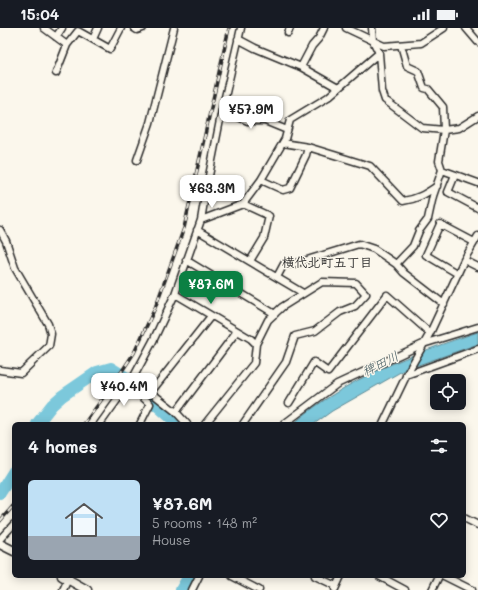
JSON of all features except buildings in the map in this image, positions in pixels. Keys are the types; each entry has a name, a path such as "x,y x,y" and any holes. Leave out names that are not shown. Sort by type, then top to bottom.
{"street":[{"path":"44,28 67,45"},
{"path":"56,37 62,28"},
{"path":"93,39 98,28"},
{"path":"56,73 67,45 78,30 110,49 121,28"},
{"path":"134,28 137,30 143,28"},
{"path":"137,160 150,123 174,28"},
{"path":"101,422 133,378 153,341 174,294 202,220 205,196 222,110 241,28"},
{"path":"301,67 324,28"},
{"path":"346,28 384,46 421,43 444,28"},
{"path":"372,28 373,41 379,53 382,91 385,100 422,128 444,130 459,128 478,116"},
{"path":"466,28 478,42"},
{"path":"238,39 255,48 301,67 338,88"},
{"path":"396,264 413,246 419,231 428,219 442,170 439,161 444,130 443,107 428,89 424,88 418,71 407,66 401,45"},
{"path":"202,220 243,204 261,180 283,143 290,120 328,97 379,53"},
{"path":"222,110 248,121 265,121 287,130"},
{"path":"283,143 308,147 370,166 403,201 414,200 426,194 437,185"},
{"path":"261,180 283,190 290,188 306,155 308,147"},
{"path":"442,170 478,183"},
{"path":"454,175 448,192 478,208"},
{"path":"243,204 269,216 264,238 250,261"},
{"path":"458,274 426,255 440,224 474,242"},
{"path":"0,230 6,241 15,268 48,324 51,334 49,346 21,373 0,370"},
{"path":"197,230 303,293"},
{"path":"384,422 407,372 430,333 464,260 478,236"},
{"path":"277,277 284,264 294,264 359,244 374,249 396,264 404,273 444,304"},
{"path":"186,260 275,314"},
{"path":"464,260 478,267"},
{"path":"207,422 254,363 256,344 268,320 282,307 322,282 356,283 366,294 355,306 340,312 315,331 295,336 286,362 245,422"},
{"path":"174,294 251,339 256,344"},
{"path":"289,403 314,362 328,372 386,295 430,333"},
{"path":"151,392 211,316"},
{"path":"287,422 337,384 422,346 478,327"},
{"path":"176,412 237,331"},
{"path":"407,372 478,349"},
{"path":"133,378 176,412 185,422"},
{"path":"129,384 150,404 141,422"},
{"path":"466,520 478,525"},
{"path":"0,538 12,526"},
{"path":"0,544 12,550"},
{"path":"63,590 67,578"},
{"path":"69,578 87,590"},
{"path":"192,590 197,578"},
{"path":"236,578 260,590"},
{"path":"318,578 335,588 340,578"},
{"path":"383,578 405,590"},
{"path":"432,590 438,578"},
{"path":"444,578 472,590"}],"water":[{"path":"478,332 478,344 404,370 332,411 317,422 296,422 313,408 357,380 429,349"}],"waterway":[{"path":"39,422 52,405 62,396 97,372 111,368 124,376 176,422"},
{"path":"0,493 12,474"},
{"name":"稗田川","path":"181,590 188,578"}],"railway":[{"path":"85,422 134,353 155,308 184,228 229,28"},
{"path":"0,521 12,507"}],"district":[{"name":"横代北町五丁目","path":"327,261"}]}
